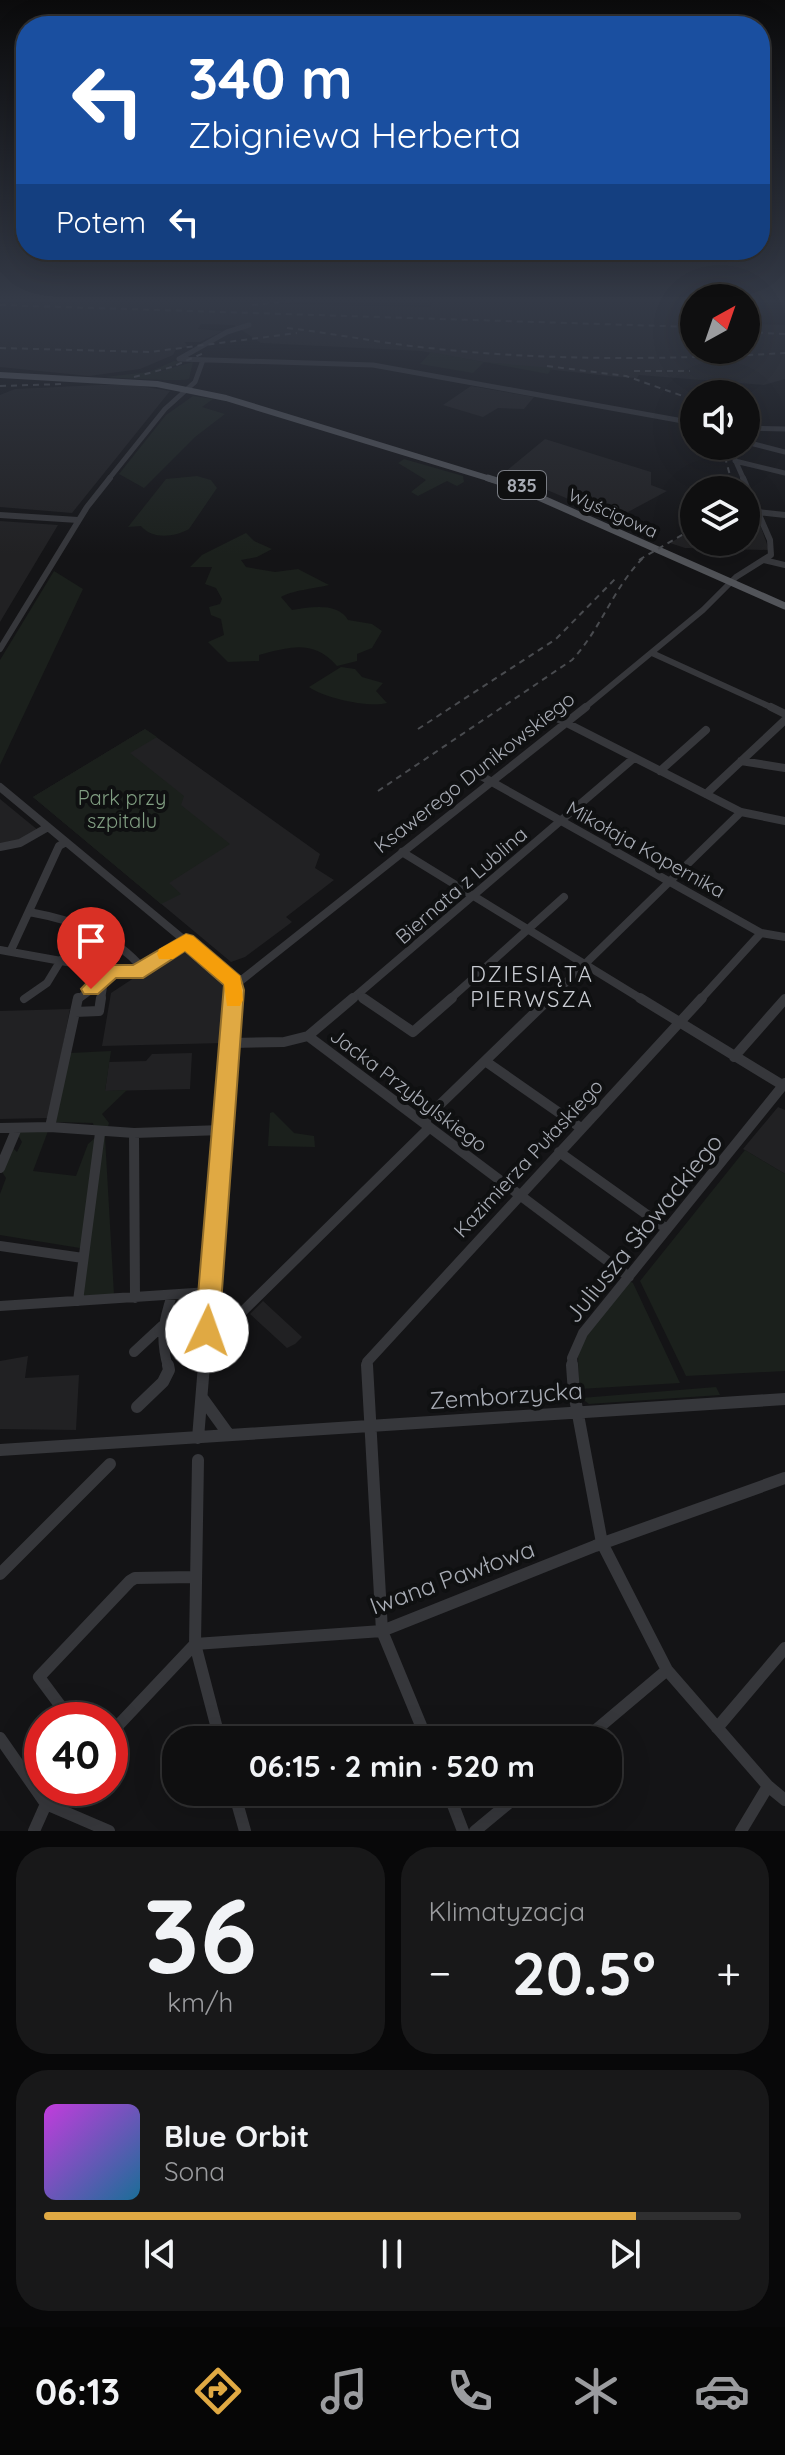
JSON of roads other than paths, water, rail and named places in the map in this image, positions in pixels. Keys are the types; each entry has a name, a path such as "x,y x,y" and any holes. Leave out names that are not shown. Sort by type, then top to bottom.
{"main road":[{"name":"835","path":"138,383 193,388"},
{"name":"Wyścigowa","path":"193,388 498,481 785,604"}],"street":[{"path":"0,649 78,520 167,406 195,383"},
{"path":"475,383 680,420"},
{"path":"760,428 785,429"},
{"path":"760,446 785,452"},
{"path":"735,461 785,473"},
{"path":"735,461 742,476"},
{"path":"760,512 785,515"},
{"path":"0,515 78,520"},
{"path":"760,517 772,547 768,562 785,565"},
{"name":"Ksawerego Dunikowskiego","path":"234,986 567,723 734,580 768,562"},
{"path":"652,653 785,717 706,794"},
{"path":"551,715 741,812 785,821"},
{"path":"660,771 706,730"},
{"name":"Biernata z Lublina","path":"308,1036 634,758"},
{"path":"741,761 785,768"},
{"name":"Mikołaja Kopernika","path":"474,772 761,933 785,937"},
{"path":"0,787 230,978 234,986 198,1438"},
{"path":"207,1331 235,1319 428,1129 425,1119 741,812"},
{"path":"0,847 20,843 48,827"},
{"path":"11,950 59,846 66,842"},
{"path":"402,852 784,1085"},
{"path":"358,994 413,1032 564,897"},
{"path":"29,912 53,916 119,944 143,969"},
{"name":"Kazimierza Pułaskiego","path":"421,1726 382,1631 368,1426 368,1358 761,933"},
{"path":"0,951 11,950 129,974 143,969 186,941"},
{"path":"24,999 47,983 61,960"},
{"path":"50,1127 77,998 104,980 111,970"},
{"path":"75,1012 99,1011 104,980"},
{"path":"734,1057 785,999"},
{"name":"Jacka Przybylskiego","path":"230,1043 284,1042 308,1036 629,1277"},
{"path":"485,1061 581,1128"},
{"name":"Juliusza Słowackiego","path":"784,1085 583,1333 574,1349 577,1412 602,1543 667,1670 768,1786 785,1800"},
{"path":"0,1128 50,1127 100,1133 222,1130"},
{"path":"0,1168 17,1128"},
{"path":"78,1301 100,1133"},
{"path":"134,1133 135,1298"},
{"path":"559,1152 667,1229"},
{"path":"0,1246 83,1258"},
{"path":"0,1306 209,1292"},
{"path":"137,1407 163,1382 169,1370 162,1345 162,1326 172,1295"},
{"path":"134,1352 162,1326"},
{"path":"202,1398 229,1435"},
{"name":"Zemborzycka","path":"0,1450 785,1399"},
{"path":"198,1460 195,1644 216,1726"},
{"path":"0,1574 110,1464"},
{"name":"Iwana Pawłowa","path":"195,1644 382,1631 602,1543 785,1478"},
{"path":"58,1702 39,1677 130,1581 135,1578 194,1577"},
{"path":"128,1715 195,1644"},
{"path":"717,1728 785,1648"},
{"path":"601,1726 667,1670"},
{"path":"0,1738 24,1772"},
{"path":"741,1831 768,1786"},
{"path":"34,1831 45,1806"},
{"path":"51,1806 109,1831"},
{"path":"238,1806 245,1831"},
{"path":"453,1806 463,1831"},
{"path":"475,1831 505,1806"}],"railway":[{"path":"647,383 680,395"},
{"path":"0,386 63,384"},
{"path":"726,460 730,476"},
{"path":"644,557 680,536"},
{"path":"378,791 572,660 625,580 644,557"},
{"path":"639,560 644,557"},
{"path":"418,729 556,639 617,577"}],"district":[{"name":"DZIESIĄTA PIERWSZA","path":"532,986"}],"park label":[{"name":"Park przy szpitalu","path":"122,808"}]}
